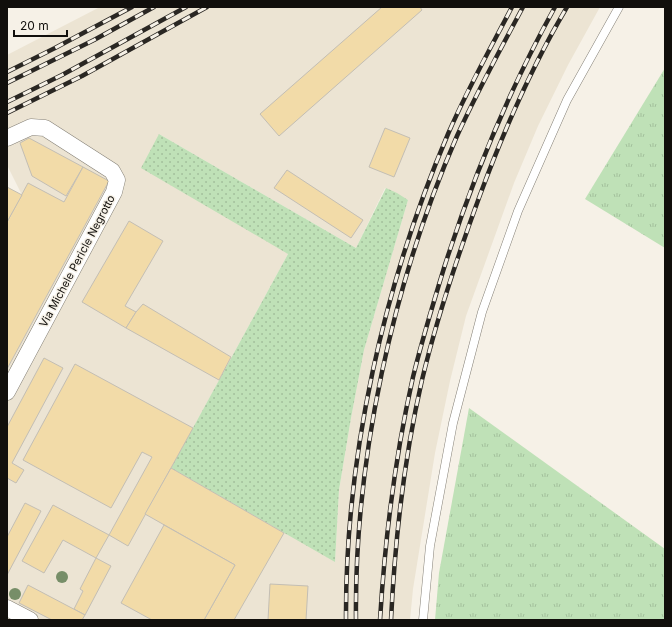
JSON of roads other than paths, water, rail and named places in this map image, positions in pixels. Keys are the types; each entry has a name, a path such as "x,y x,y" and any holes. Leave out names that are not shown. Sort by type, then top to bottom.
{"street":[{"name":"Via Michele Pericle Negrotto","path":"7,138 31,127 45,128 112,171 117,180 114,192 7,392"},
{"path":"7,608 30,620"}],"lane":[{"path":"423,620 430,546 453,423 482,312 518,210 567,100 618,7"}],"railway":[{"path":"7,72 132,7"},
{"path":"7,83 94,40 154,7"},
{"path":"7,102 62,75 186,7"},
{"path":"7,113 82,76 207,7"},
{"path":"346,620 347,558 361,434 387,310 425,191 448,134 512,7"},
{"path":"356,620 357,560 362,498 370,435 396,311 434,192 457,136 523,7"},
{"path":"380,620 388,528 396,467 413,377 420,349 455,234 493,134 522,70 555,7"},
{"path":"391,620 395,559 405,469 422,380 434,333 448,286 499,146 530,75 567,7"}]}
